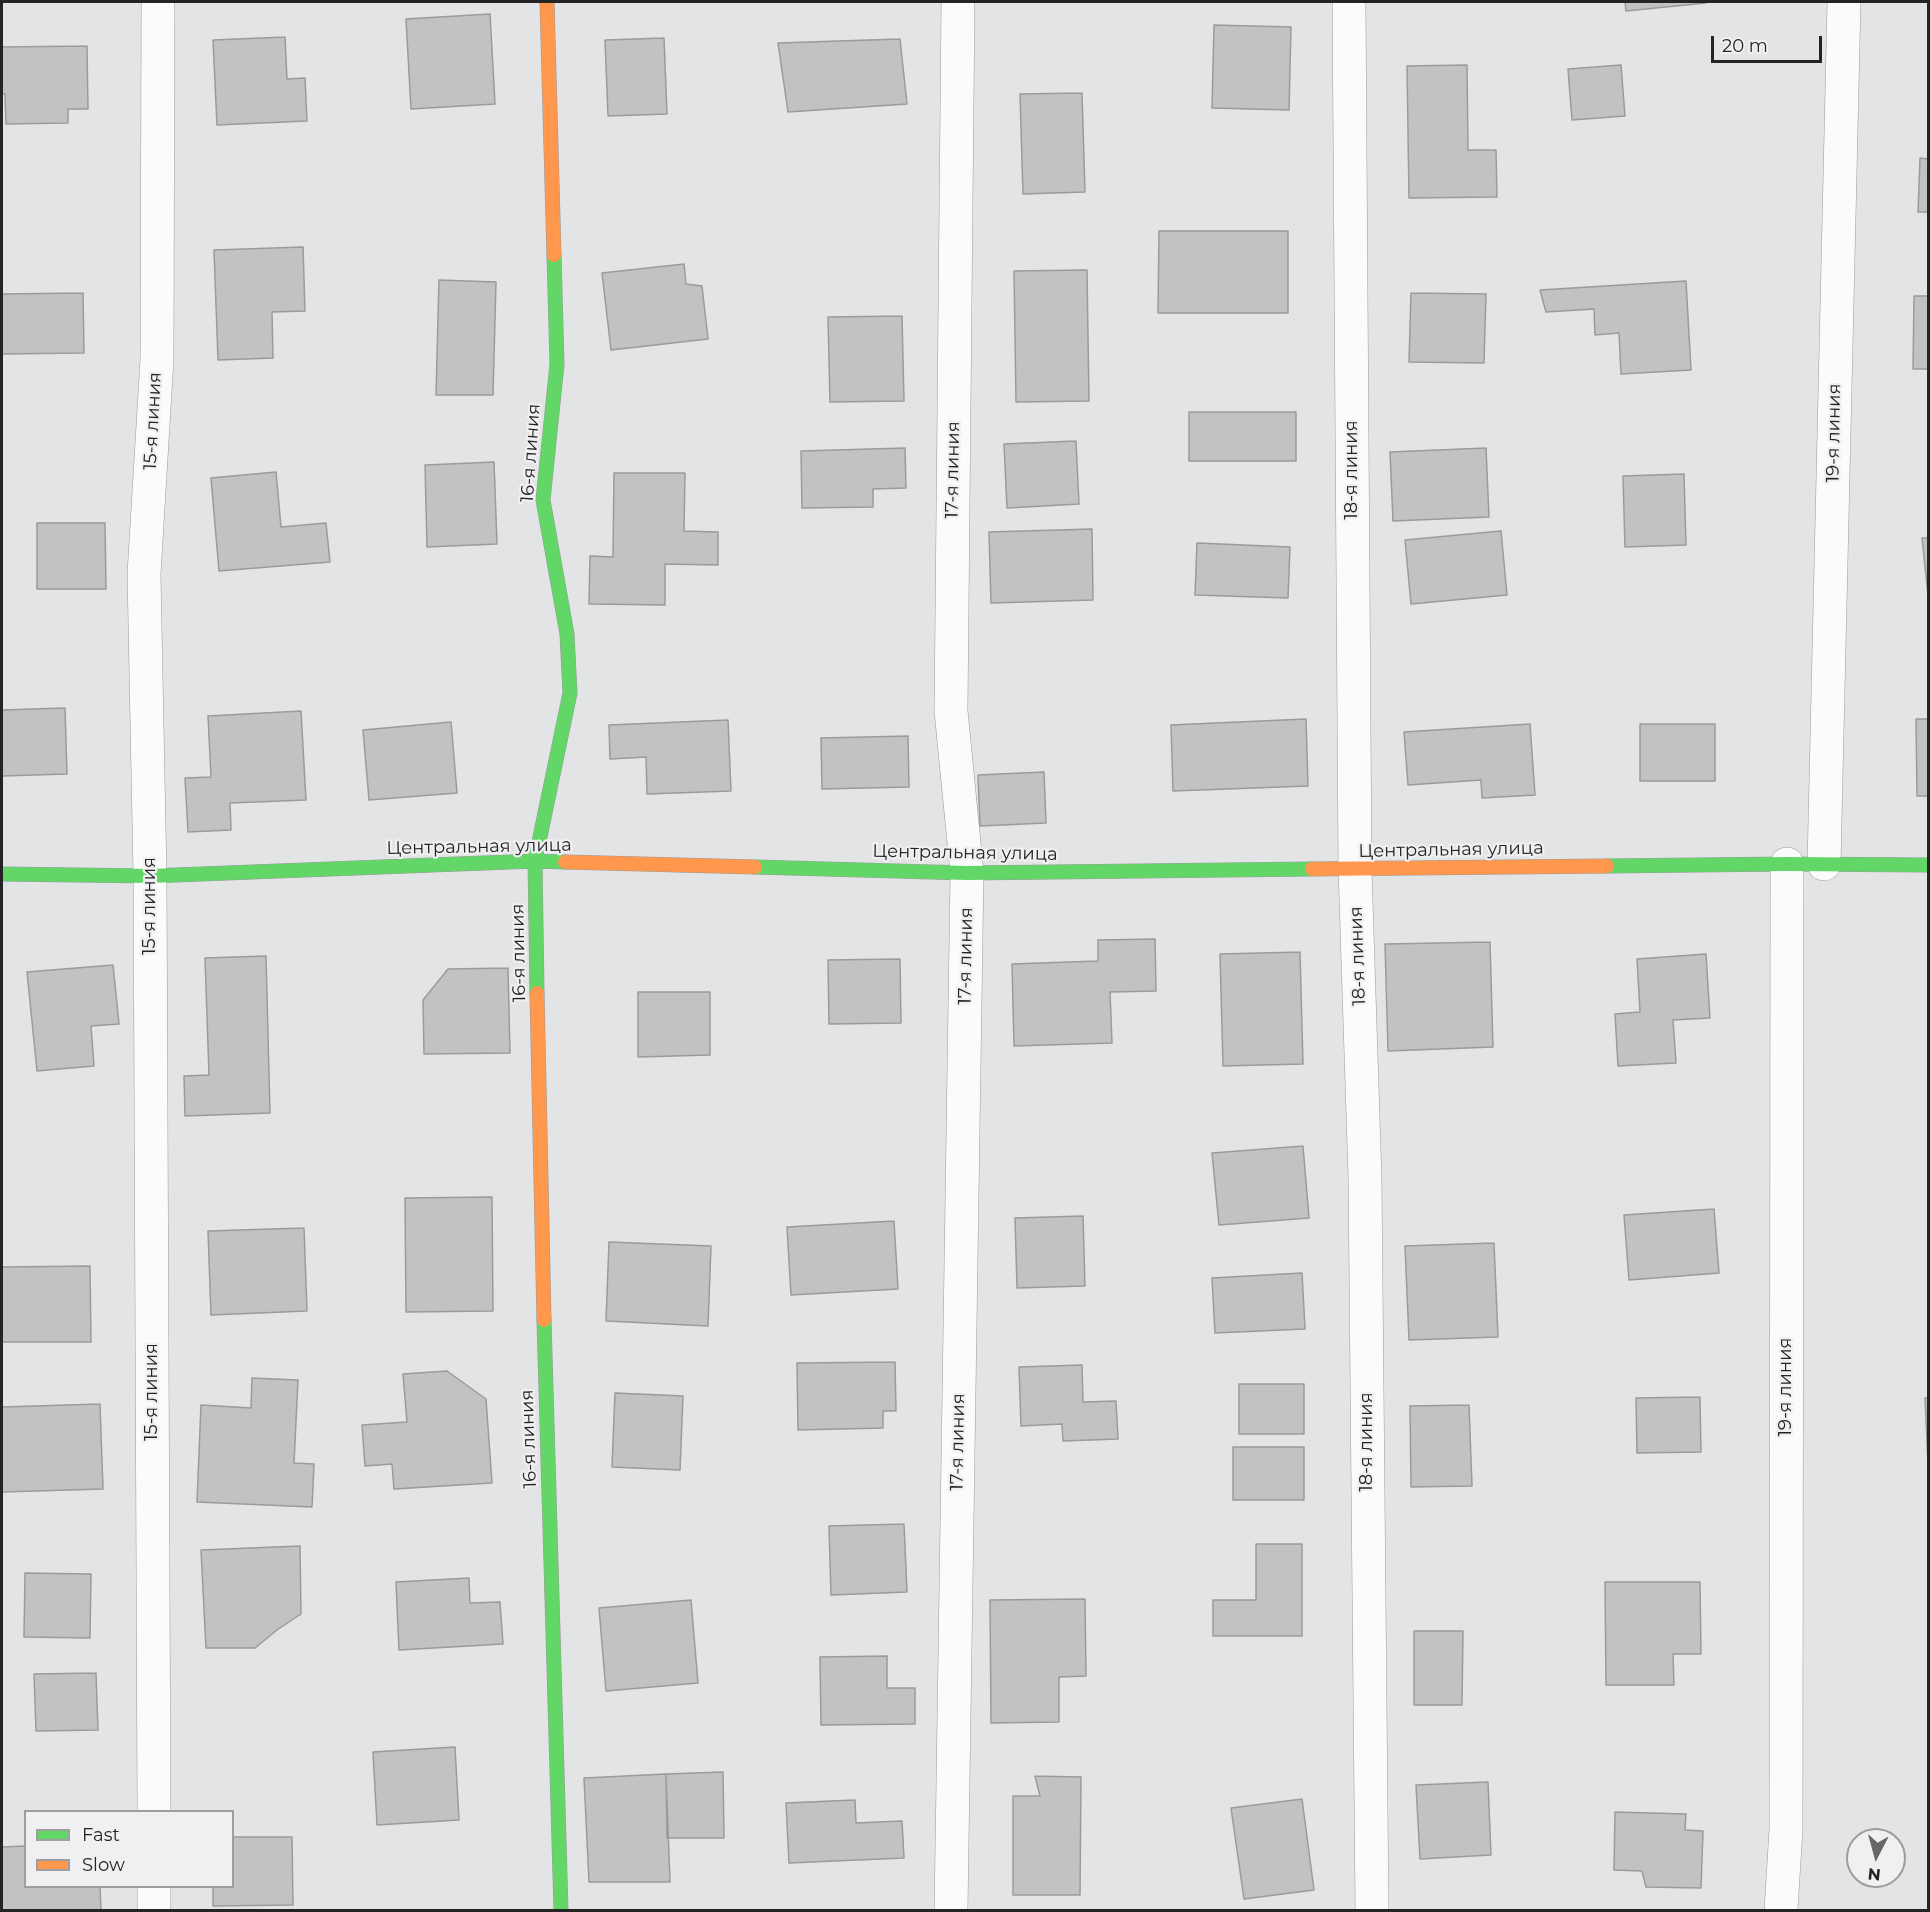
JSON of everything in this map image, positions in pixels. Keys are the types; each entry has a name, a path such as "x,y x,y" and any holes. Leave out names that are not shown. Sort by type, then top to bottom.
{"street":[{"name":"15-я линия","path":"154,1810 150,876 144,574 157,358 158,2"},
{"name":"16-я линия","path":"547,2 557,364 543,500 567,634 570,693 535,861 542,1249 561,1911"},
{"name":"17-я линия","path":"951,1911 967,873 951,711 958,2"},
{"name":"18-я линия","path":"1349,2 1355,869 1365,1178 1371,1911"},
{"name":"19-я линия","path":"1824,864 1844,2"},
{"name":"Центральная улица","path":"2,874 150,876 535,861 967,873 1786,864 1929,865"},
{"name":"19-я линия","path":"1781,1911 1786,1829 1786,864"},
{"path":"154,1888 154,1911"}],"building":[{"path":"1625,2 1706,2 1706,3 1626,11"},
{"path":"490,14 495,104 411,109 406,19"},
{"path":"1214,25 1291,27 1289,110 1212,108"},
{"path":"285,37 287,79 305,78 307,121 217,125 213,40"},
{"path":"664,38 667,114 608,116 605,40"},
{"path":"900,39 907,104 788,112 778,43"},
{"path":"87,46 88,109 68,109 68,123 6,124 5,94 2,94 2,47"},
{"path":"1467,65 1468,150 1496,150 1497,197 1409,198 1407,66"},
{"path":"1621,65 1625,116 1572,120 1568,69"},
{"path":"1082,93 1085,192 1023,194 1020,94"},
{"path":"1920,158 1928,159 1928,212 1918,212"},
{"path":"1159,231 1288,231 1288,313 1158,313"},
{"path":"303,247 305,311 272,312 273,358 218,360 214,250"},
{"path":"684,264 686,284 702,286 708,339 611,350 602,273"},
{"path":"1087,270 1089,401 1016,402 1014,271"},
{"path":"439,280 496,282 493,395 436,395"},
{"path":"1686,281 1691,370 1621,374 1619,333 1595,335 1594,309 1546,312 1540,290"},
{"path":"83,293 84,353 2,354 2,294"},
{"path":"1411,293 1486,294 1484,363 1409,362"},
{"path":"1914,296 1928,296 1928,369 1913,369"},
{"path":"902,316 904,401 830,402 828,317"},
{"path":"1189,412 1296,412 1296,461 1189,461"},
{"path":"1076,441 1079,504 1007,508 1004,444"},
{"path":"905,448 906,488 873,489 873,507 802,508 801,451"},
{"path":"1486,448 1489,517 1393,521 1390,452"},
{"path":"494,462 497,544 427,547 425,465"},
{"path":"276,472 281,527 326,523 330,562 219,571 211,478"},
{"path":"614,473 685,473 684,531 718,532 718,565 665,564 665,605 589,604 590,556 613,557"},
{"path":"1684,474 1686,545 1625,547 1623,476"},
{"path":"37,523 105,523 106,589 37,589"},
{"path":"1092,529 1093,600 991,603 989,532"},
{"path":"1501,531 1507,595 1411,604 1405,540"},
{"path":"1922,538 1928,538 1928,595"},
{"path":"1197,543 1290,547 1288,598 1195,595"},
{"path":"65,708 67,774 2,776 2,710"},
{"path":"301,711 306,800 230,803 231,830 188,832 185,778 211,777 208,716"},
{"path":"1306,719 1308,786 1173,791 1171,725"},
{"path":"1916,719 1928,719 1928,796 1917,796"},
{"path":"728,720 731,791 647,794 646,757 610,759 609,725"},
{"path":"451,722 457,793 369,800 363,730"},
{"path":"1530,724 1535,795 1482,798 1481,780 1408,785 1404,732"},
{"path":"1640,724 1715,724 1715,781 1640,781"},
{"path":"908,736 909,787 822,789 821,738"},
{"path":"1044,772 1046,823 980,826 978,775"},
{"path":"1155,939 1156,991 1110,992 1112,1043 1014,1046 1012,964 1098,961 1098,940"},
{"path":"1490,942 1493,1047 1388,1051 1385,944"},
{"path":"1300,952 1303,1064 1223,1066 1220,954"},
{"path":"1706,954 1710,1018 1673,1020 1676,1063 1618,1066 1615,1014 1640,1012 1637,959"},
{"path":"266,956 270,1113 185,1116 184,1076 209,1075 205,958"},
{"path":"900,959 901,1023 829,1024 828,960"},
{"path":"113,965 119,1024 91,1026 94,1066 37,1071 27,972"},
{"path":"508,968 510,1053 424,1054 423,1000 448,969"},
{"path":"638,992 710,992 710,1055 638,1057"},
{"path":"1303,1146 1309,1218 1219,1225 1212,1153"},
{"path":"492,1197 493,1311 406,1312 405,1198"},
{"path":"1714,1209 1719,1273 1629,1280 1624,1215"},
{"path":"1083,1216 1085,1286 1017,1288 1015,1218"},
{"path":"894,1221 898,1289 791,1295 787,1227"},
{"path":"304,1228 307,1311 211,1315 208,1231"},
{"path":"609,1242 711,1246 708,1326 606,1321"},
{"path":"1494,1243 1498,1337 1409,1340 1405,1246"},
{"path":"90,1266 91,1342 2,1342 2,1267"},
{"path":"1302,1273 1305,1329 1215,1333 1212,1278"},
{"path":"895,1362 896,1411 883,1411 883,1428 798,1430 797,1363"},
{"path":"1082,1365 1083,1402 1116,1401 1118,1439 1063,1441 1062,1424 1021,1426 1019,1367"},
{"path":"447,1371 486,1399 492,1483 394,1489 392,1464 365,1466 362,1425 407,1422 403,1374"},
{"path":"252,1378 298,1380 294,1463 314,1464 312,1507 197,1502 201,1405 251,1408"},
{"path":"1239,1384 1304,1384 1304,1434 1239,1434"},
{"path":"615,1393 683,1396 680,1470 612,1467"},
{"path":"1700,1397 1701,1452 1637,1453 1636,1398"},
{"path":"1925,1398 1928,1398 1928,1465"},
{"path":"100,1404 103,1489 2,1492 2,1407"},
{"path":"1469,1405 1472,1486 1411,1487 1410,1406"},
{"path":"1233,1447 1304,1447 1304,1500 1233,1500"},
{"path":"904,1524 907,1592 831,1595 829,1526"},
{"path":"1256,1544 1302,1544 1302,1636 1213,1636 1213,1600 1256,1600"},
{"path":"300,1546 301,1614 255,1648 206,1648 201,1550"},
{"path":"25,1573 91,1574 90,1638 24,1637"},
{"path":"469,1578 470,1603 500,1602 503,1644 399,1650 396,1582"},
{"path":"1605,1582 1700,1582 1701,1654 1673,1654 1674,1685 1606,1685"},
{"path":"1085,1599 1086,1676 1059,1677 1059,1722 991,1723 990,1600"},
{"path":"691,1600 698,1683 606,1691 599,1608"},
{"path":"1414,1631 1463,1631 1462,1705 1414,1705"},
{"path":"887,1656 887,1688 915,1688 915,1724 821,1725 820,1657"},
{"path":"96,1673 98,1730 36,1731 34,1674"},
{"path":"455,1747 459,1820 377,1825 373,1752"},
{"path":"723,1772 724,1838 667,1838 666,1774"},
{"path":"666,1774 670,1882 589,1882 584,1778"},
{"path":"1035,1776 1081,1777 1080,1895 1013,1895 1013,1796 1040,1796"},
{"path":"1488,1782 1491,1855 1420,1859 1416,1785"},
{"path":"1302,1799 1314,1890 1244,1899 1231,1808"},
{"path":"855,1800 856,1823 902,1821 904,1858 789,1863 786,1803"},
{"path":"1615,1812 1686,1814 1685,1830 1703,1831 1701,1888 1646,1887 1642,1871 1614,1870"},
{"path":"234,1837 292,1837 293,1905 213,1906 213,1888 234,1888"},
{"path":"24,1846 24,1888 100,1888 101,1910 2,1910 2,1847"}],"traffic: fast":[{"path":"537,993 535,861 570,693 567,634 543,500 557,364 554,255"},
{"path":"2,874 150,876 535,861 565,862"},
{"path":"1607,866 1928,865"},
{"path":"755,867 967,873 1312,869"},
{"path":"544,1320 561,1910"}],"traffic: slow":[{"path":"547,2 554,255"},
{"path":"565,862 755,867"},
{"path":"1312,869 1607,866"},
{"path":"537,993 544,1320"}]}
